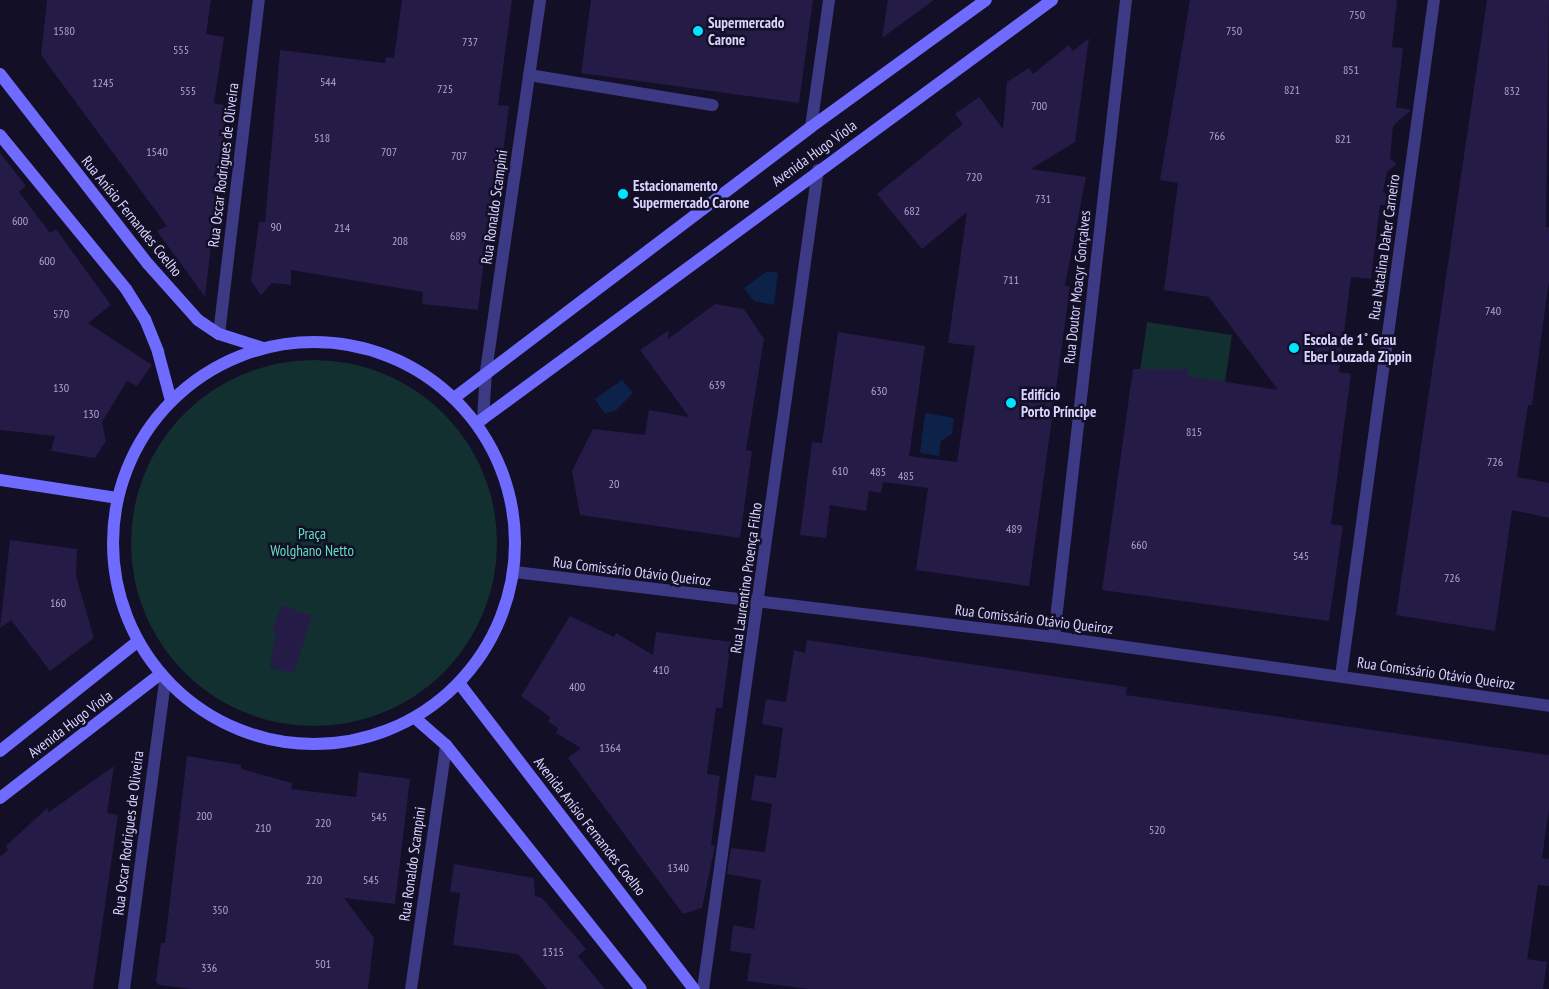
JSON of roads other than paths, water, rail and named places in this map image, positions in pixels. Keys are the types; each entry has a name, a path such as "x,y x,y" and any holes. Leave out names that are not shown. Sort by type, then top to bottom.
{"street":[{"name":"Rua Oscar Rodrigues de Oliveira","path":"219,334 259,0"},
{"name":"Rua Ronaldo Scampini","path":"480,421 540,0"},
{"path":"811,127 829,0"},
{"name":"Avenida Hugo Viola","path":"454,398 486,371 811,127 986,0"},
{"name":"Avenida Hugo Viola","path":"480,421 818,170 1052,0"},
{"name":"Rua Doutor Moacyr Gonçalves","path":"1054,637 1126,0"},
{"name":"Rua Natalina Daher Carneiro","path":"1341,676 1434,0"},
{"name":"Rua Anísio Fernandes Coelho","path":"0,74 148,264 198,320 219,334 263,348"},
{"path":"529,75 712,105"},
{"path":"0,135 126,289 145,319 158,352 171,401"},
{"name":"Rua Laurentino Proença Filho","path":"703,989 760,604 818,170"},
{"path":"314,341 365,348 413,367 454,398 480,421 502,469 511,502 515,520 515,572 504,612 493,635 459,684 415,718 356,740 297,745 246,733 203,711 162,678 138,642 119,596 112,547 117,498 133,454 171,401 198,378 229,360 263,348 314,341"},
{"path":"0,480 117,498"},
{"name":"Rua Comissário Otávio Queiroz","path":"515,572 760,604 1054,637 1549,706"},
{"name":"Avenida Hugo Viola","path":"0,751 138,642"},
{"name":"Rua Oscar Rodrigues de Oliveira","path":"124,989 162,678"},
{"name":"Avenida Hugo Viola","path":"0,798 162,678"},
{"name":"Avenida Anísio Fernandes Coelho","path":"459,684 694,989"},
{"path":"415,718 446,744 641,989"},
{"name":"Rua Ronaldo Scampini","path":"411,989 446,744"}],"water":[{"path":"767,271 778,273 774,305 754,301 744,288"},
{"path":"622,380 633,393 616,410 605,414 595,399"},
{"path":"925,413 954,418 952,434 941,441 939,456 920,453"}],"place":[{"name":"Supermercado Carone","path":"698,31"},
{"name":"Estacionamento Supermercado Carone","path":"623,194"},
{"name":"Escola de 1˚ Grau Eber Louzada Zippin","path":"1294,348"},
{"name":"Edifício Porto Príncipe","path":"1011,403"}],"park label":[{"name":"Praça Wolghano Netto","path":"312,542"}]}
